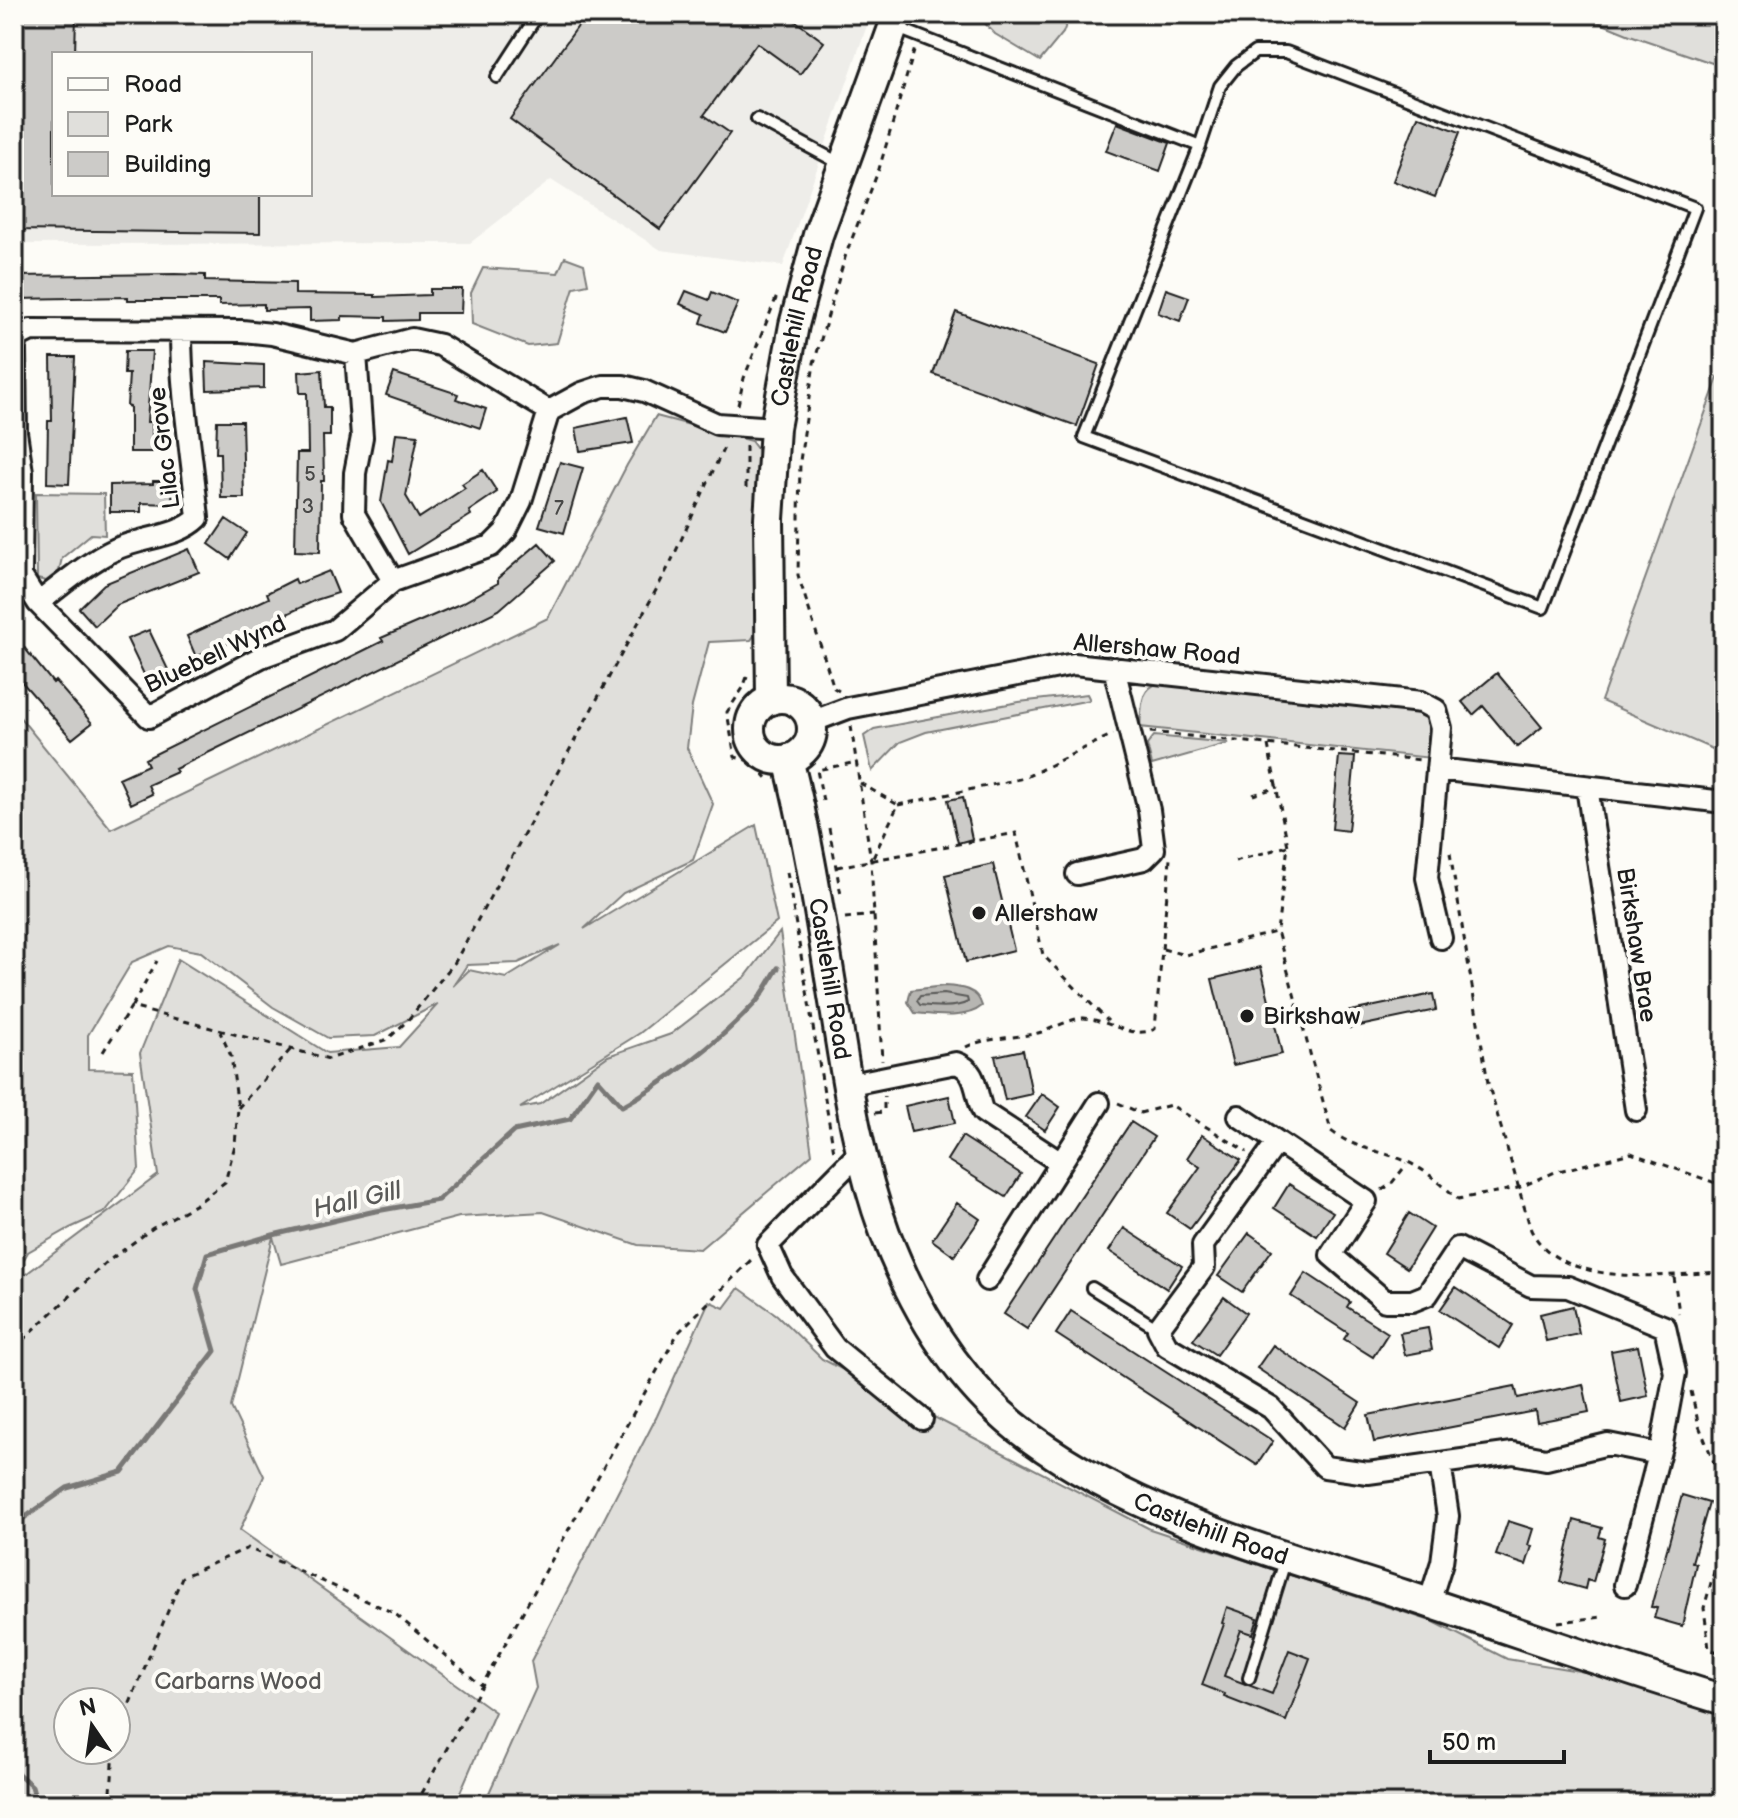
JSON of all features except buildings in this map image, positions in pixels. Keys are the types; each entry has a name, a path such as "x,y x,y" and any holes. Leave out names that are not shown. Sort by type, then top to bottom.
{"main road":[{"name":"Castlehill Road","path":"793,708 771,654 769,519 775,428 794,325 818,235 903,25"},
{"path":"793,708 810,740 804,750 780,761 764,755 753,741 750,725 754,714 793,708"},
{"name":"Castlehill Road","path":"788,759 803,818 846,1085 860,1152 885,1232 914,1300 956,1365 993,1405 1029,1437 1144,1503 1287,1557 1724,1700"}],"street":[{"name":"Bluebell Wynd","path":"31,330 242,331 272,334 356,354 412,339 440,345 549,411 521,501 506,531 491,546 482,550 393,581 335,630 261,657 149,717 38,603 21,576 22,472 16,432 17,337 31,330"},
{"name":"Lilac Grove","path":"38,603 86,566 116,549 189,527 198,518 181,381 181,332"},
{"path":"356,354 362,437 355,473 354,514 393,581"},
{"path":"549,411 582,393 603,386 623,386 644,391 717,424 775,428"},
{"name":"Allershaw Road","path":"793,708 848,708 1074,664 1421,702 1436,710 1441,728 1438,766"},
{"path":"1077,874 1144,859 1154,849 1149,810 1114,668"},
{"path":"1441,938 1427,878 1438,766 1724,802"},
{"name":"Birkshaw Brae","path":"1587,787 1636,1110"},
{"path":"846,1085 956,1063 970,1072 981,1107 988,1116 1061,1163"},
{"path":"987,1280 1099,1103"},
{"path":"1239,1116 1366,1201 1331,1255 1385,1301 1412,1301 1427,1295 1458,1248 1531,1286 1568,1287 1665,1327 1675,1373 1659,1454 1625,1585"},
{"path":"1277,1142 1203,1245 1204,1267 1158,1329 1167,1346 1271,1408 1325,1467 1368,1473 1513,1453 1546,1459 1608,1444 1659,1454"},
{"path":"860,1152 768,1245 782,1276 835,1348 922,1419"},
{"path":"1429,1603 1442,1562 1448,1516 1440,1463"}],"lane":[{"path":"497,77 538,14"},
{"path":"903,25 1200,146"},
{"path":"1255,52 1286,52 1695,208 1543,608 1084,437 1200,146 1220,86 1236,66 1255,52"},
{"path":"757,119 844,166"},
{"path":"1092,1288 1158,1329"},
{"path":"1249,1678 1287,1557"}],"path":[{"path":"853,1117 884,1112 871,861 848,708 850,695 834,688 798,575 800,461 814,363 846,254 879,169 903,25 927,14"},
{"path":"131,1007 329,1059 388,1039 407,1021 455,962 669,566 734,425 744,378 769,317"},
{"path":"860,783 898,805 1024,778 1128,727 1438,766"},
{"path":"1268,745 1288,846 1277,931 1331,1131 1350,1145 1396,1157 1430,1174 1458,1199 1518,1188 1555,1172 1631,1153 1724,1186"},
{"path":"825,812 817,770 857,762"},
{"path":"1253,795 1278,787"},
{"path":"871,861 898,805"},
{"path":"828,826 845,920 874,915"},
{"path":"837,867 1016,833 1043,955 1111,1024"},
{"path":"1448,845 1488,1083 1518,1188 1538,1244 1566,1263 1592,1270 1644,1277 1724,1274"},
{"path":"1235,861 1288,846"},
{"path":"956,1063 967,1045 1045,1032 1080,1017 1129,1032 1146,1033 1155,1029 1171,862 1167,848"},
{"path":"1163,949 1185,955 1277,931"},
{"path":"103,1052 157,961"},
{"path":"14,1348 107,1262 225,1182 235,1145 238,1108 231,1056 220,1031"},
{"path":"238,1108 291,1049"},
{"path":"1099,1103 1119,1103 1140,1113 1171,1105 1263,1162"},
{"path":"1366,1201 1391,1184 1409,1163"},
{"path":"416,1804 678,1333 768,1245"},
{"path":"1716,1312 1724,1328"},
{"path":"1724,1336 1712,1358 1716,1376 1724,1387"},
{"path":"1721,1485 1724,1494"},
{"path":"1724,1536 1704,1608 1709,1649 1724,1654"},
{"path":"132,1698 182,1577 248,1548 394,1613 482,1686"},
{"path":"112,1804 113,1766"}],"shaded area":[{"path":"14,14 871,14 783,266 661,250 551,180 470,243 14,244"}],"green space":[{"path":"976,14 1070,14 1063,33 1040,61 995,34"},
{"path":"1578,14 1724,14 1724,67 1630,35"},
{"path":"565,257 584,264 588,284 574,287 557,343 528,346 472,324 471,293 483,268 558,273"},
{"path":"1724,361 1724,754 1601,701"},
{"name":"Carbarns Wood","path":"656,416 751,441 757,449 760,463 765,619 751,640 709,642 692,706 687,748 713,804 693,860 623,893 584,929 756,825 777,922 640,1033 520,1108 540,1104 608,1056 671,1034 746,976 780,932 812,1154 700,1249 638,1245 543,1212 459,1217 281,1264 273,1237 231,1407 264,1476 240,1530 495,1712 455,1804 14,1804 14,1283 158,1175 140,1053 178,959 327,1053 399,1047 438,1004 375,1036 328,1038 273,1007 201,952 169,946 132,962 88,1035 88,1069 133,1070 139,1169 105,1212 28,1252 14,1277 14,710 111,829 548,618 627,465","holes":["560,945 506,978 469,970 453,986 467,965 518,963"]},
{"path":"36,493 104,494 105,535 91,534 62,558 59,571 46,581 37,579"},
{"path":"1159,683 1413,712 1432,723 1431,758 1140,727 1145,695"},
{"path":"1087,694 1090,700 926,732 900,742 872,771 864,736 874,729 1019,702"},
{"path":"1154,736 1229,743 1152,765 1147,745"},
{"path":"739,1288 777,1315 822,1359 1150,1529 1434,1622 1507,1659 1609,1676 1724,1710 1724,1804 484,1804 536,1688 531,1661 657,1416 709,1301 724,1308"}],"water":[{"path":"944,986 972,992 982,1006 959,1015 915,1013 908,1002 911,990"}],"waterway":[{"name":"Hall Gill","path":"14,1525 67,1488 122,1472 215,1351 197,1289 207,1254 371,1212 438,1200 514,1131 570,1119 598,1079 622,1106 657,1085 709,1047 740,1018 761,996 778,968"},
{"name":"Hall Gill","path":"14,1770 32,1786 37,1804"}],"place":[{"name":"Allershaw","path":"979,913"},
{"name":"Birkshaw","path":"1247,1016"}]}
